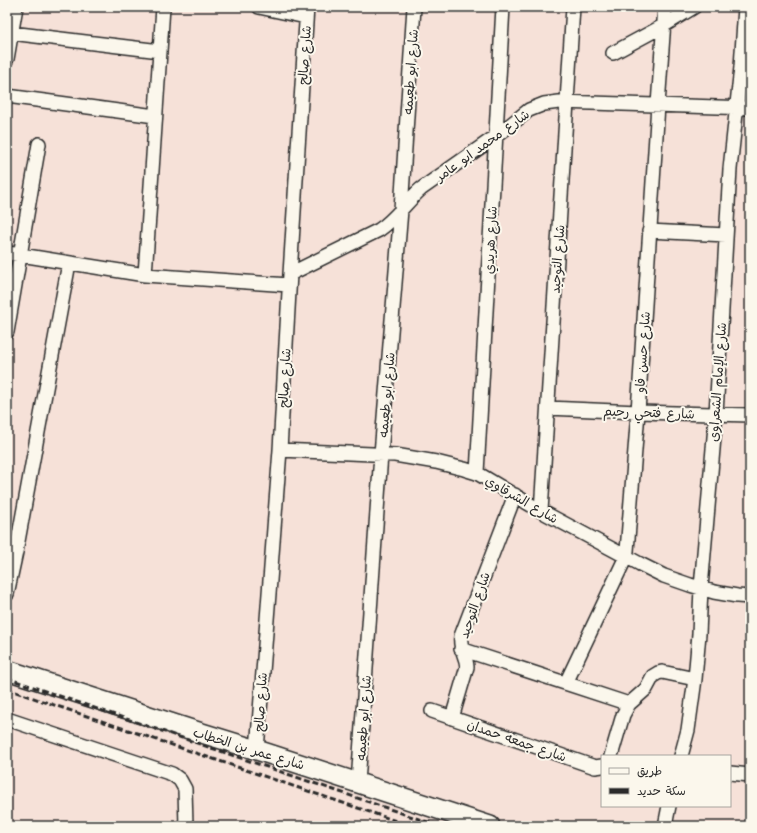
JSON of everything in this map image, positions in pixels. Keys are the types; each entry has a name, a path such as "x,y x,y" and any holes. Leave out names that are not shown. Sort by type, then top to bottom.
{"main road":[{"name":"شارع عمر بن الخطاب","path":"7,670 490,826"}],"street":[{"path":"7,59 16,7"},
{"path":"145,275 163,7"},
{"path":"259,7 307,12"},
{"name":"شارع ابو طعيمه","path":"358,783 381,454 401,210 414,7"},
{"name":"شارع هريدي","path":"477,473 503,7"},
{"name":"شارع التوحيد","path":"541,511 573,7"},
{"name":"شارع حسن فاو","path":"566,683 623,563 627,544 638,412 665,7"},
{"path":"613,53 663,26 694,7"},
{"name":"شارع الإمام الشعراوى","path":"681,755 688,730 699,634 701,588 716,414 730,169 741,67 745,7"},
{"name":"شارع صالح","path":"257,750 280,450 307,12"},
{"path":"11,33 160,51"},
{"path":"7,96 155,116"},
{"name":"شارع محمد ابو عامر","path":"290,279 379,230 391,221 421,189 536,106 551,102 567,102 750,108"},
{"path":"7,332 38,144"},
{"path":"649,231 726,235"},
{"path":"7,253 145,275 290,279"},
{"path":"7,594 12,551 69,263"},
{"name":"شارع فتحي رحيم","path":"548,408 750,416"},
{"name":"شارع الشرقاوي","path":"280,450 381,454 409,457 436,462 477,473 541,511 664,576 701,588 737,596 750,597"},
{"name":"شارع التوحيد","path":"452,718 467,667 461,649 461,636 515,495"},
{"path":"461,649 629,704"},
{"path":"611,755 623,715 629,704 646,689 653,676 662,672 695,679"},
{"name":"شارع جمعه حمدان","path":"432,711 595,767 601,766"},
{"path":"7,719 172,774 180,780 185,789 186,826"},
{"path":"731,773 750,774"},
{"path":"665,826 669,807"}],"railway":[{"path":"7,678 439,826"},
{"path":"7,689 411,826"}]}
